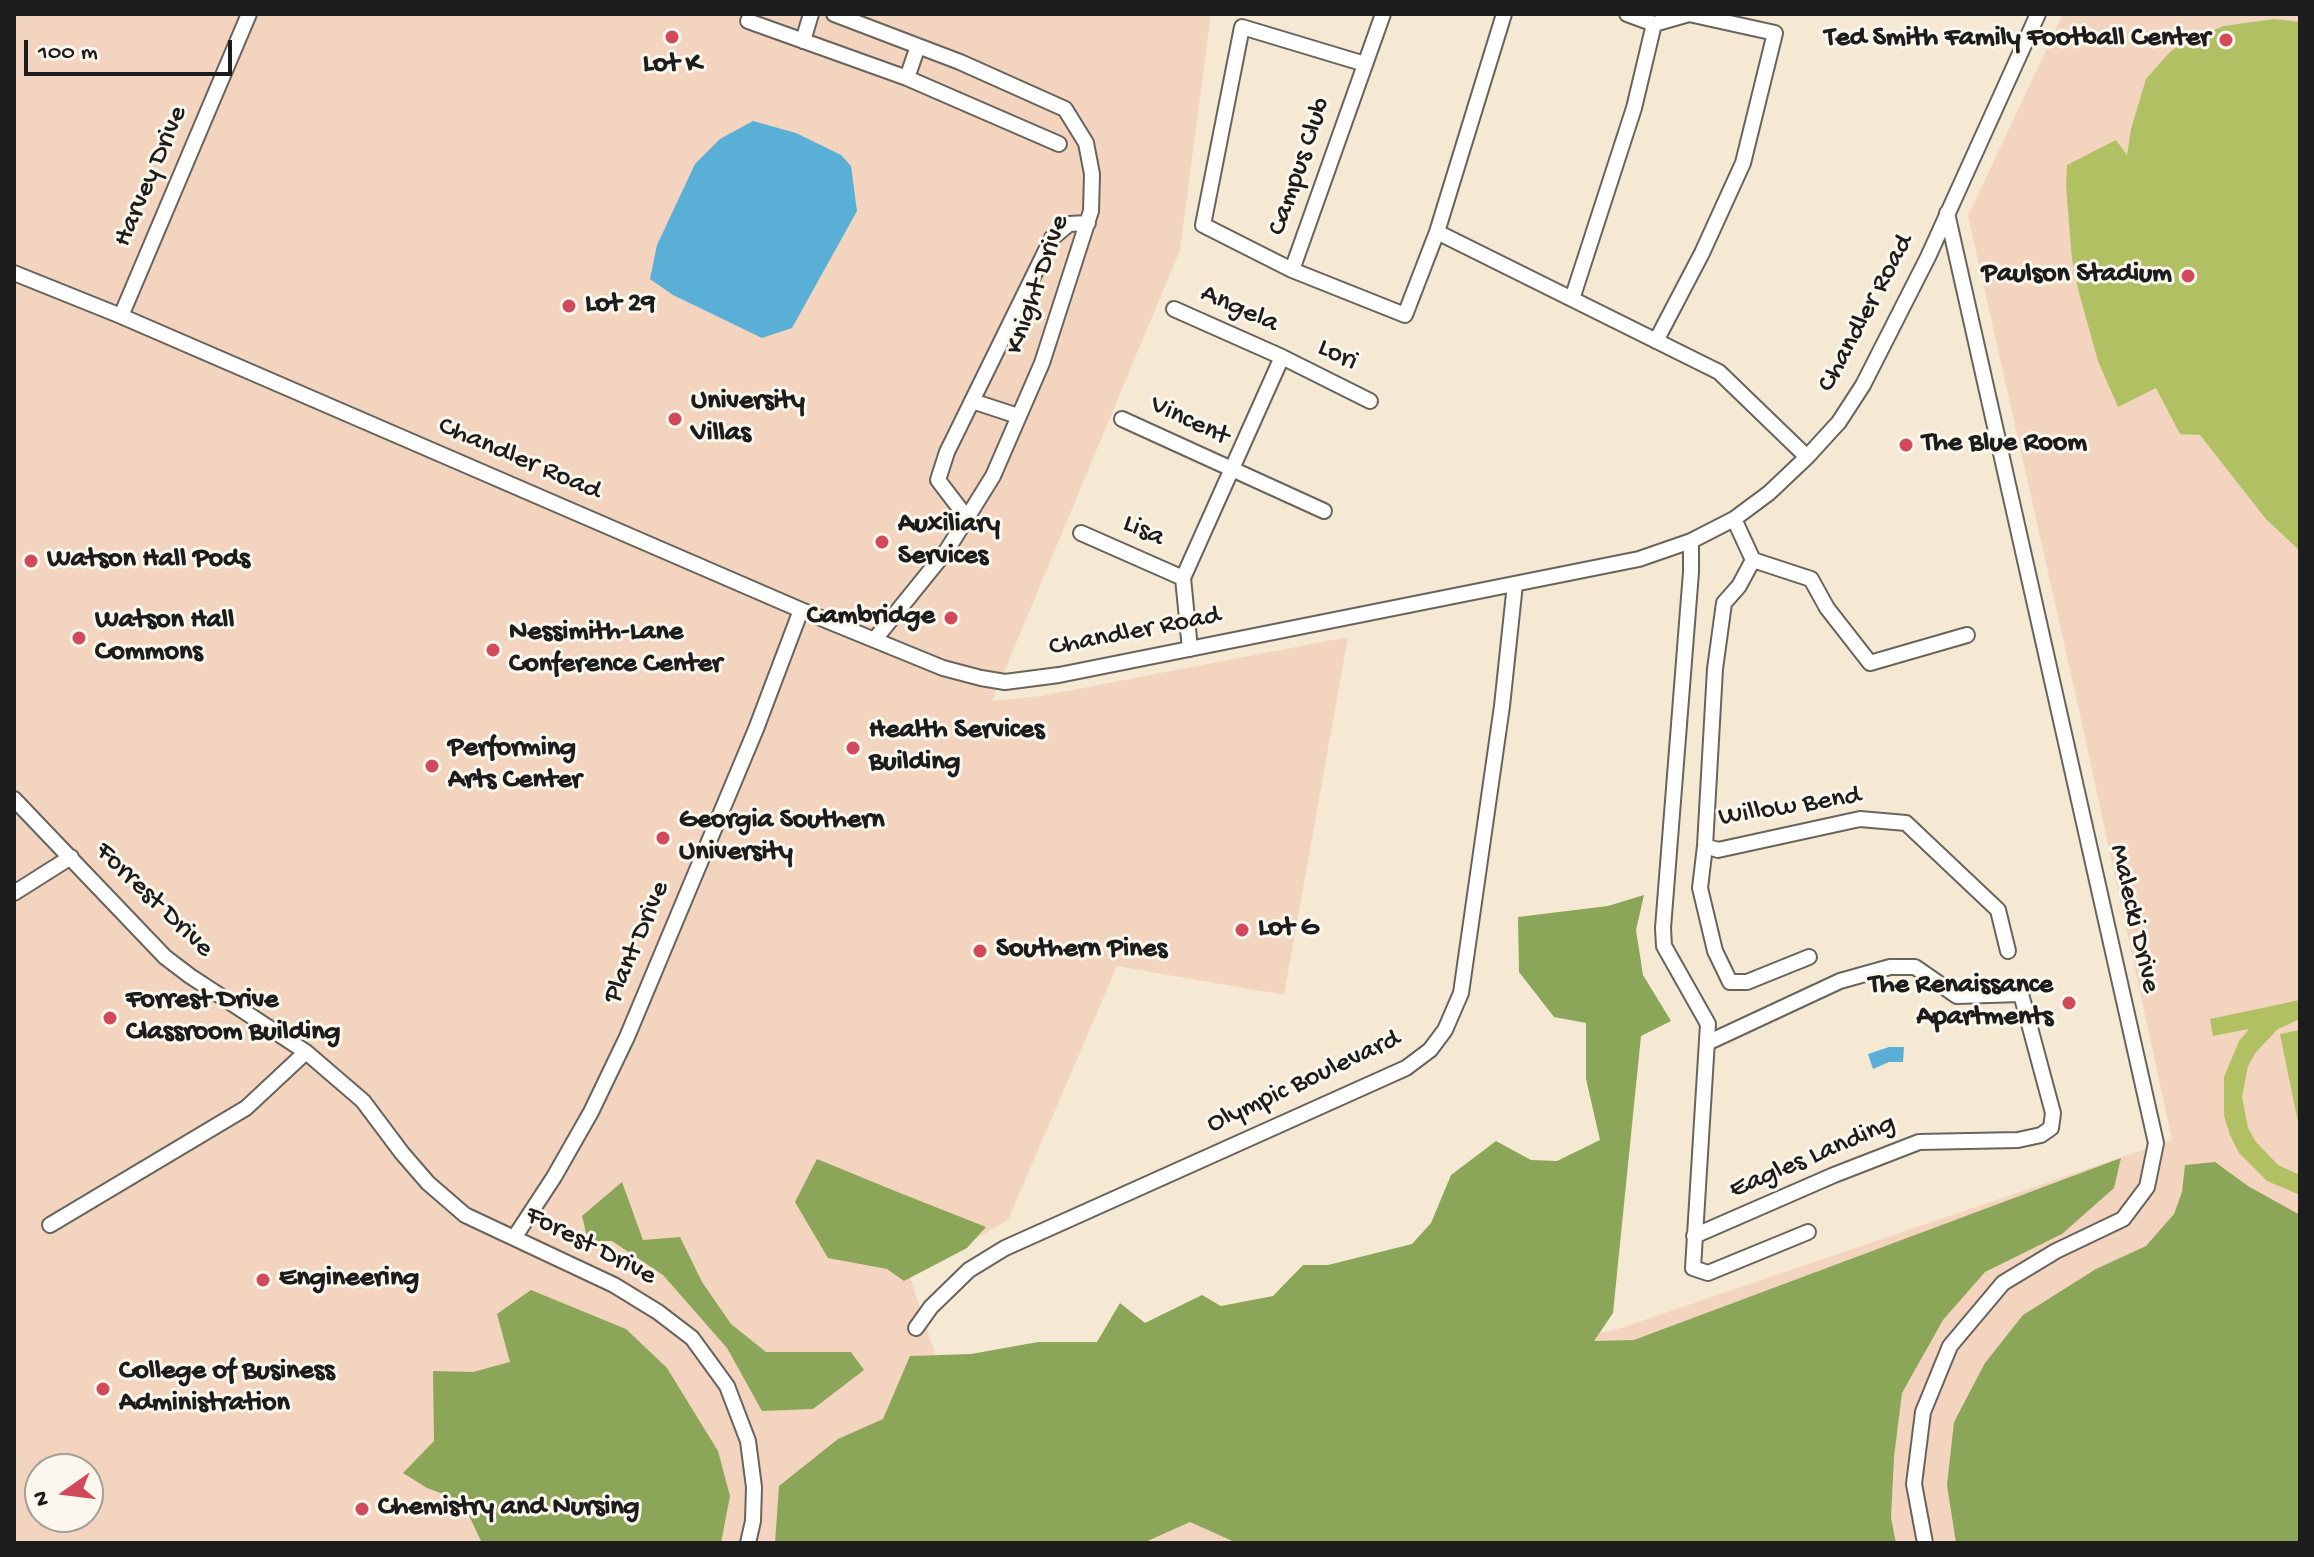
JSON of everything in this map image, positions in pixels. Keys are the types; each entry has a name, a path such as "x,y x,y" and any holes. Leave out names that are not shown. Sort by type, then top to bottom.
{"street":[{"name":"Harvey Drive","path":"121,316 249,14"},
{"path":"803,41 811,14"},
{"name":"Knight Drive","path":"834,14 1065,109 1086,143 1092,174 1088,223 1042,363 993,476 947,550 875,639"},
{"name":"Campus Club","path":"1383,14 1292,270 1405,315 1437,232"},
{"path":"1504,14 1437,232 1719,372 1807,457"},
{"path":"1627,14 1654,24 1689,14 1775,33 1743,163 1702,253 1656,341"},
{"name":"Chandler Road","path":"14,273 121,316 801,610 943,668 1005,682 1059,675 1436,597 1639,559 1691,541 1734,519 1769,493 1807,457 1839,422 1863,385 1947,213 2038,14"},
{"path":"748,21 907,78 1059,144"},
{"path":"1572,299 1634,108 1654,24"},
{"path":"1292,270 1203,225 1242,27 1365,64"},
{"path":"907,78 918,46"},
{"name":"Malecki Drive","path":"1925,1543 1914,1484 1923,1412 1950,1346 2003,1283 2056,1251 2123,1219 2147,1187 2156,1143 1947,213"},
{"path":"967,518 938,480 947,452 1052,238 1069,224 1088,223"},
{"name":"Angela","path":"1174,309 1282,357"},
{"path":"1190,649 1183,578 1282,357"},
{"name":"Lori","path":"1282,357 1370,401"},
{"path":"972,401 1018,416"},
{"name":"Vincent","path":"1122,419 1324,511"},
{"path":"1734,519 1753,560 1811,579 1827,608 1870,663 1967,635"},
{"name":"Lisa","path":"1081,533 1183,578"},
{"name":"Eagles Landing","path":"1691,541 1663,928 1664,946 1708,1024 1693,1268 1708,1273 1808,1232"},
{"name":"Willow Bend","path":"1753,560 1739,586 1724,603 1715,669 1700,888 1715,951 1730,982 1747,982 1809,957"},
{"name":"Olympic Boulevard","path":"916,1328 931,1307 969,1270 1005,1248 1406,1068 1430,1050 1445,1030 1461,993 1502,706 1515,584"},
{"name":"Plant Drive","path":"514,1238 591,1112 627,1037 756,729 801,610"},
{"name":"Forrest Drive","path":"14,799 165,957 306,1052"},
{"name":"Willow Bend","path":"1705,846 1718,850 1860,819 1906,823 1998,910 2008,951"},
{"path":"14,893 71,857"},
{"name":"Eagles Landing","path":"1694,1236 1919,1142 2018,1140 2041,1135 2051,1128 2053,1113 2021,994 1957,996 1915,967 1890,967 1840,981 1707,1043"},
{"path":"50,1225 246,1108 306,1052"},
{"name":"Forest Drive","path":"306,1052 363,1101 428,1183 465,1215 614,1285 692,1338 727,1386 748,1441 754,1487 753,1521 748,1543"}],"shaded area":[{"name":"Georgia Southern University","path":"14,14 1211,14 1180,250 992,701 1041,696 1348,637 1284,995 1117,966 1008,1220 910,1277 972,1466 1618,1329 2172,1140 1968,216 2063,14 2300,14 2300,1543 14,1543"}],"green space":[{"name":"Paulson Stadium","path":"2274,19 2300,22 2300,551 2266,519 2200,435 2180,434 2156,388 2118,407 2098,361 2079,293 2072,259 2066,186 2067,165 2116,140 2127,155 2131,129 2146,79 2170,52 2185,41 2224,26"},
{"path":"1644,895 1636,930 1643,975 1671,1021 1641,1036 1613,1313 1594,1341 1634,1340 2121,1158 2114,1188 2062,1234 1985,1272 1943,1320 1902,1393 1891,1518 1896,1543 1237,1543 1190,1522 1143,1543 775,1543 779,1486 838,1439 883,1419 910,1356 971,1354 1038,1342 1097,1342 1120,1303 1145,1323 1202,1295 1221,1306 1273,1296 1303,1265 1328,1265 1412,1244 1431,1223 1451,1175 1496,1141 1531,1160 1557,1161 1600,1140 1586,1079 1586,1023 1554,1017 1519,972 1518,917 1608,906"},
{"path":"2300,1000 2300,1019 2278,1029 2256,1052 2248,1066 2242,1097 2248,1128 2256,1142 2278,1165 2300,1175 2300,1195 2267,1181 2239,1153 2224,1116 2224,1077 2239,1041 2249,1029 2213,1036 2210,1019"},
{"path":"2300,1030 2300,1132 2280,1034"},
{"path":"817,1159 986,1227 967,1248 904,1281 887,1269 828,1258 795,1202"},
{"path":"2215,1162 2248,1186 2300,1215 2300,1543 1956,1543 1947,1485 1954,1422 1985,1363 2023,1315 2096,1269 2146,1246 2174,1214 2182,1192 2185,1165"},
{"path":"622,1182 643,1240 680,1237 702,1282 731,1324 766,1352 851,1352 864,1370 813,1409 762,1411 727,1348 663,1275 612,1241 588,1241 582,1216"},
{"path":"531,1290 626,1329 667,1368 718,1451 730,1496 721,1543 482,1543 462,1501 427,1488 403,1473 434,1441 433,1371 473,1372 510,1362 497,1314"}],"water":[{"path":"753,121 796,133 841,155 851,166 857,211 792,328 762,338 673,295 650,279 657,245 695,164 720,139"},
{"path":"1889,1047 1904,1047 1903,1062 1889,1062 1873,1069 1868,1054"}],"place":[{"name":"Lot K","path":"672,37"},
{"name":"Ted Smith Family Football Center","path":"2226,40"},
{"name":"Paulson Stadium","path":"2188,276"},
{"name":"Lot 29","path":"569,306"},
{"name":"University Villas","path":"675,419"},
{"name":"The Blue Room","path":"1906,445"},
{"name":"Auxiliary Services","path":"882,542"},
{"name":"Watson Hall Pods","path":"31,561"},
{"name":"Cambridge","path":"951,618"},
{"name":"Watson Hall Commons","path":"79,638"},
{"name":"Nessimith-Lane Conference Center","path":"493,650"},
{"name":"Health Services Building","path":"853,748"},
{"name":"Performing Arts Center","path":"432,766"},
{"name":"Georgia Southern University","path":"663,838"},
{"name":"Lot G","path":"1242,930"},
{"name":"Southern Pines","path":"980,951"},
{"name":"The Renaissance Apartments","path":"2069,1003"},
{"name":"Forrest Drive Classroom Building","path":"110,1018"},
{"name":"Engineering","path":"263,1280"},
{"name":"College of Business Administration","path":"103,1389"},
{"name":"Chemistry and Nursing","path":"362,1509"}]}
